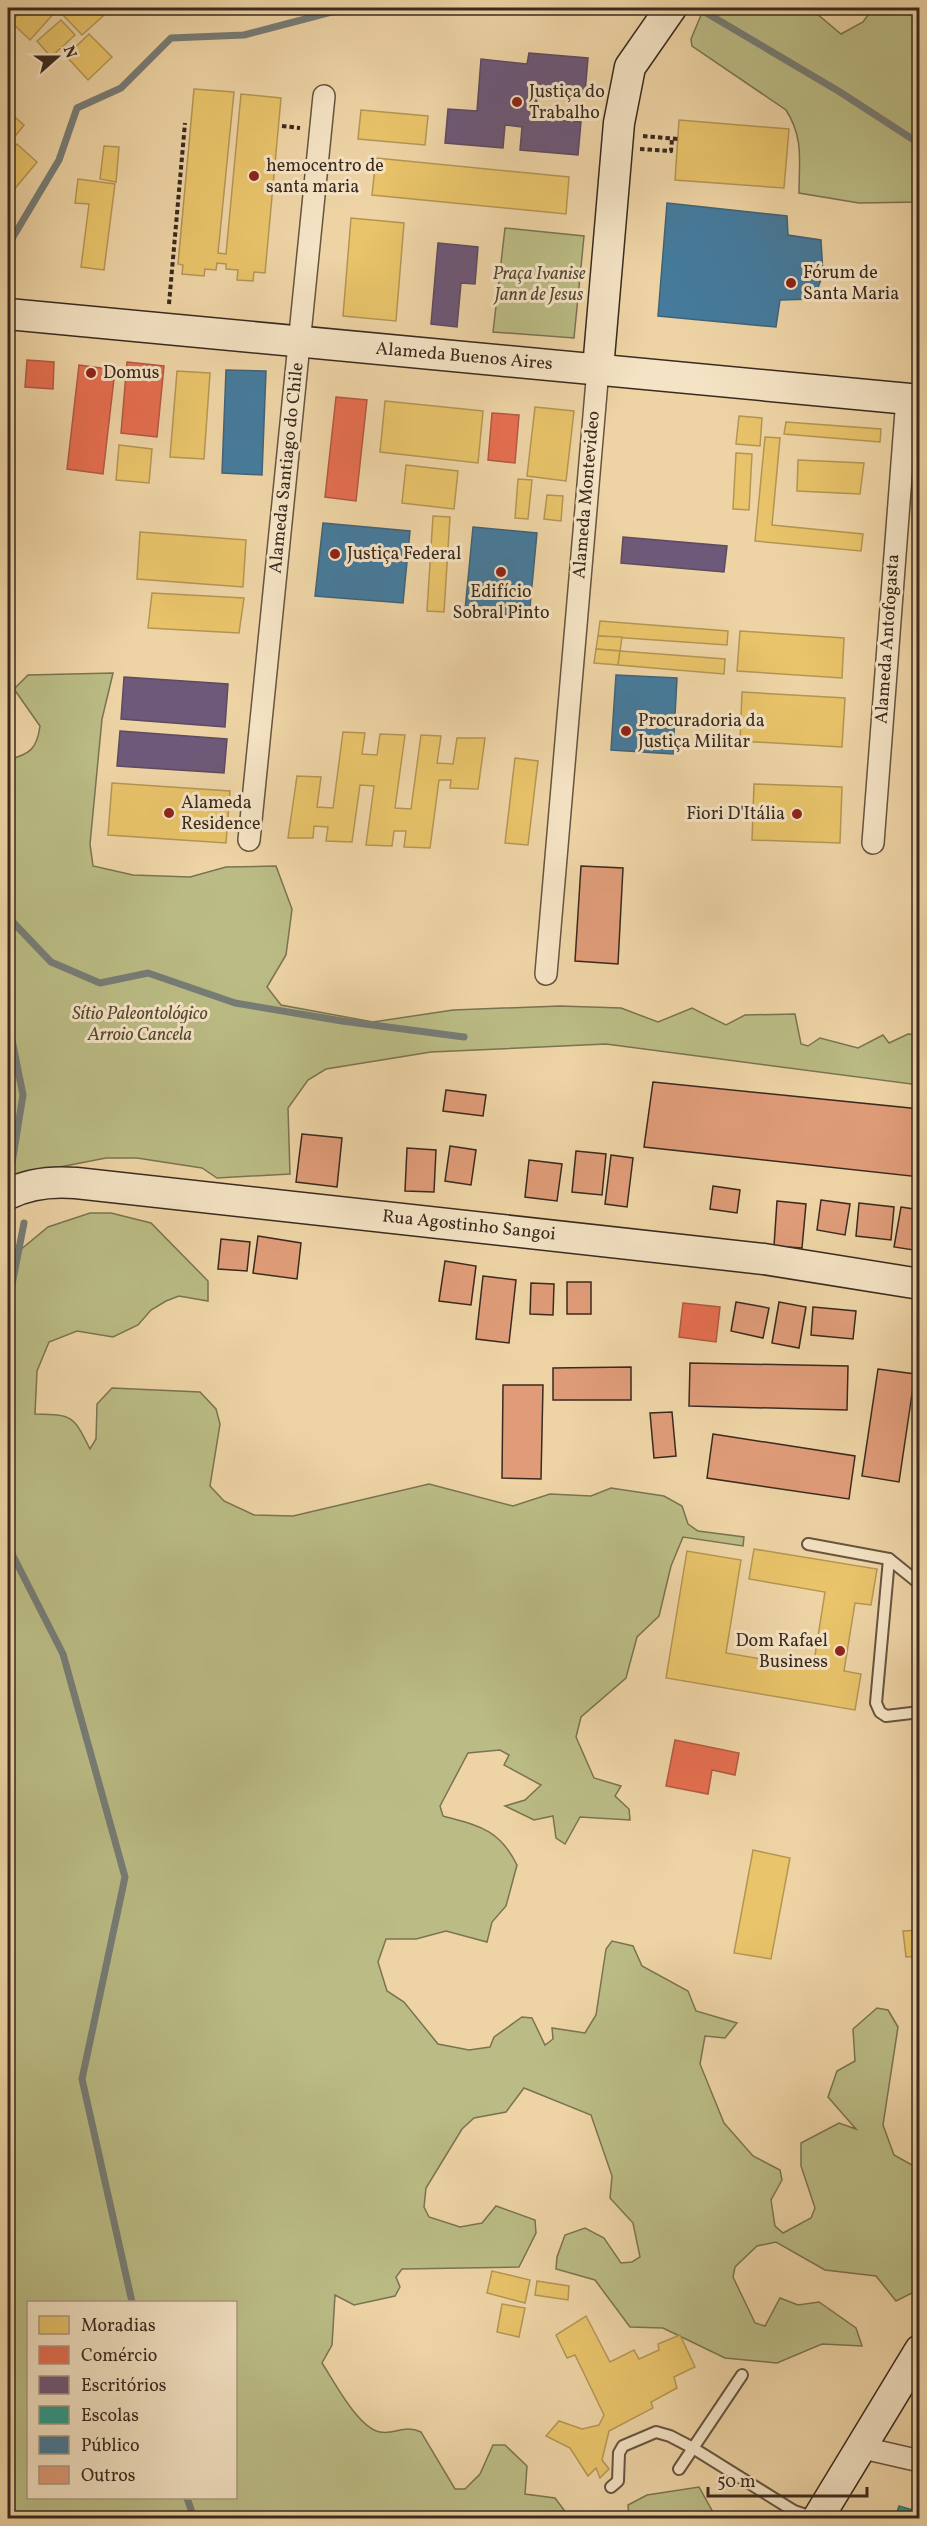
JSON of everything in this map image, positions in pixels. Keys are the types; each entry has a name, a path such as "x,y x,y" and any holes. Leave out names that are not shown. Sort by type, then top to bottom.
{"street":[{"name":"Alameda Montevideo","path":"546,974 619,123 630,67 664,17"},
{"name":"Alameda Santiago do Chile","path":"249,840 324,96"},
{"name":"Alameda Buenos Aires","path":"8,314 913,399"},
{"name":"Alameda Antofogasta","path":"873,843 913,399"},
{"name":"Rua Agostinho Sangoi","path":"12,1192 55,1182 88,1184 764,1259 920,1284"},
{"path":"817,2518 920,2350"},
{"path":"859,2447 920,2461"}],"lane":[{"path":"808,1544 889,1559 920,1584"},
{"path":"889,1559 876,1703 880,1712 886,1716 920,1712"},
{"path":"679,2469 742,2375"},
{"path":"611,2487 618,2481 619,2453 622,2446 656,2432 670,2436 693,2448 794,2511 817,2518"}],"path":[{"path":"162,307 169,307 185,123"},
{"path":"282,126 304,128"},
{"path":"632,148 671,151 675,139 646,137"}],"green space":[{"path":"704,8 810,8 841,34 863,22 873,8 919,8 919,202 859,203 799,193 798,140 792,120 786,110 692,46 691,39"},
{"name":"Praça Ivanise Jann de Jesus","path":"505,228 584,236 574,338 493,332"},
{"name":"Sítio Paleontológico Arroio Cancela","path":"113,673 102,719 90,844 93,866 133,875 190,877 226,867 276,866 292,909 286,955 267,987 281,1005 373,1022 453,1010 560,1006 621,1008 658,1022 692,1008 726,1025 745,1015 795,1014 801,1044 808,1046 820,1038 858,1048 883,1035 889,1043 908,1034 919,1035 919,1085 606,1044 431,1052 326,1069 308,1080 288,1108 290,1174 217,1178 202,1168 137,1158 106,1158 8,1177 8,760 27,753 31,749 37,740 40,726 14,689 28,675"},
{"path":"90,1213 111,1213 151,1223 208,1281 208,1301 179,1296 151,1310 138,1325 113,1337 77,1331 49,1342 37,1371 35,1414 57,1415 70,1419 80,1429 90,1449 96,1439 97,1404 112,1388 200,1392 216,1409 220,1424 210,1486 224,1501 254,1515 293,1516 429,1484 513,1506 550,1494 591,1496 611,1488 664,1496 682,1506 688,1524 698,1531 744,1537 743,1546 683,1537 671,1566 659,1616 637,1637 626,1678 581,1717 576,1737 594,1778 621,1786 615,1796 629,1809 630,1820 580,1817 565,1844 556,1838 553,1816 534,1820 505,1806 525,1800 541,1785 504,1765 509,1755 500,1750 468,1753 440,1806 443,1816 487,1831 495,1836 510,1853 517,1865 506,1906 492,1922 487,1942 446,1931 416,1939 386,1939 378,1962 387,1991 404,2002 438,2044 469,2050 490,2047 494,2037 522,2017 532,2018 545,2045 553,2039 552,2028 585,2033 596,2015 606,1949 612,1941 633,1946 642,1966 688,1991 696,2011 737,2023 725,2038 705,2036 700,2064 724,2123 753,2156 780,2170 782,2180 771,2200 775,2226 783,2233 811,2218 815,2208 801,2166 801,2143 839,2123 856,2129 828,2097 837,2071 855,2061 853,2029 877,2008 888,2010 898,2027 883,2125 894,2155 919,2169 919,2284 914,2292 896,2301 876,2276 825,2270 776,2242 757,2246 735,2267 733,2277 755,2323 765,2326 780,2298 798,2305 819,2302 856,2328 862,2346 822,2344 777,2363 725,2358 663,2328 630,2327 595,2280 556,2269 557,2257 565,2235 585,2228 604,2238 621,2263 632,2262 640,2257 633,2223 610,2198 612,2176 591,2115 524,2088 506,2112 474,2118 462,2129 426,2188 424,2207 429,2217 460,2227 482,2223 496,2206 535,2220 536,2233 519,2267 402,2269 396,2277 400,2287 395,2296 354,2305 335,2295 332,2345 322,2363 347,2403 372,2429 385,2433 405,2429 421,2432 455,2489 465,2489 480,2474 493,2445 505,2445 527,2466 525,2494 555,2498 570,2518 8,2518 8,1260 48,1227"},
{"path":"699,2487 714,2518 629,2518 628,2505 647,2495"}],"building: Moradias":[{"path":"24,8 52,8 56,11 30,40 11,22"},
{"path":"68,8 95,8 103,16 82,35 62,14"},
{"path":"61,20 75,35 51,57 37,41"},
{"path":"89,34 112,57 88,80 66,56"},
{"name":"hemocentro de santa maria","path":"194,89 234,92 218,253 226,254 241,94 281,98 265,273 254,272 253,281 237,280 238,270 226,269 226,264 217,263 216,270 205,269 204,276 182,274 183,265 178,264"},
{"path":"361,110 428,116 425,145 358,139"},
{"path":"8,111 24,125 8,145"},
{"path":"679,120 789,129 784,188 675,180"},
{"path":"17,144 37,162 8,197 8,155"},
{"path":"104,146 119,147 116,182 100,179"},
{"path":"376,158 569,177 566,214 372,195"},
{"path":"78,179 115,184 104,270 81,267 89,204 75,203"},
{"path":"351,218 404,223 396,321 343,316"},
{"path":"177,371 210,373 204,459 170,457"},
{"path":"385,401 483,411 478,463 380,452"},
{"path":"535,407 574,411 566,481 527,476"},
{"path":"739,416 762,418 760,446 736,444"},
{"path":"786,422 881,429 880,442 784,434"},
{"path":"765,437 780,438 772,525 863,534 861,551 755,541"},
{"path":"119,445 152,449 149,483 116,480"},
{"path":"736,453 752,454 749,510 733,509"},
{"path":"798,460 864,463 860,494 797,491"},
{"path":"406,465 458,471 454,509 402,503"},
{"path":"518,479 532,480 528,519 515,518"},
{"path":"547,495 563,496 561,521 544,519"},
{"path":"433,516 450,517 444,612 427,611"},
{"path":"140,532 246,540 243,587 137,579"},
{"path":"152,593 244,598 239,633 148,628"},
{"path":"600,621 728,631 727,645 598,636"},
{"path":"740,631 844,638 842,678 737,671"},
{"path":"598,636 622,637 620,651 596,649"},
{"path":"596,649 620,651 618,665 594,663"},
{"path":"620,651 725,659 724,674 618,665"},
{"path":"742,692 845,698 842,747 740,741"},
{"path":"343,732 365,733 362,754 377,755 380,734 405,735 395,808 411,809 421,735 441,736 437,763 453,764 457,738 485,738 478,789 450,788 451,780 439,780 430,848 404,847 406,831 394,831 392,846 366,845 374,786 360,785 352,842 326,841 328,827 314,826 313,838 288,838 297,776 321,777 317,807 333,808"},
{"path":"515,758 538,761 528,845 505,843"},
{"name":"Alameda Residence","path":"112,783 230,791 226,843 108,835"},
{"name":"Fiori D'Itália","path":"754,784 842,787 840,843 752,840"},
{"path":"754,1549 877,1569 871,1605 855,1603 844,1671 861,1674 855,1710 666,1678 687,1551 741,1560 726,1653 813,1668 825,1592 749,1579"},
{"path":"753,1850 790,1858 771,1959 734,1953"},
{"path":"920,1930 920,1956 906,1957 903,1931"},
{"path":"492,2271 530,2280 525,2303 487,2293"},
{"path":"537,2281 569,2286 568,2300 535,2295"},
{"path":"502,2304 525,2308 519,2337 497,2332"},
{"path":"586,2316 610,2362 634,2350 639,2359 659,2350 658,2344 680,2335 695,2367 674,2377 677,2388 651,2402 653,2408 609,2431 602,2460 609,2469 600,2478 596,2468 588,2476 570,2448 546,2436 559,2421 582,2429 599,2425 604,2415 575,2355 567,2358 556,2335"}],"building: Comércio":[{"path":"27,360 54,362 53,389 25,387"},
{"path":"127,362 164,366 157,437 121,433"},
{"path":"79,365 115,370 103,474 67,469"},
{"path":"336,397 367,400 356,501 325,497"},
{"path":"492,413 519,415 515,463 488,460"},
{"path":"683,1303 720,1307 716,1342 679,1337"},
{"path":"675,1740 739,1753 735,1775 712,1770 708,1794 666,1786"}],"building: Escritórios":[{"path":"529,53 588,58 585,93 538,88 535,118 581,122 578,155 520,150 522,127 505,125 503,148 445,143 448,109 477,111 481,59 527,64"},
{"path":"438,243 478,247 475,284 461,283 457,327 431,324"},
{"path":"623,537 727,546 724,572 621,563"},
{"path":"124,677 228,684 225,727 121,719"},
{"path":"120,731 227,739 224,773 117,766"}],"building: Escolas":[{"path":"899,2506 920,2512 920,2518 895,2518"}],"building: Público":[{"path":"667,203 787,216 788,235 821,240 823,274 814,299 780,300 776,327 658,316"},
{"path":"226,370 266,371 262,475 222,473"},
{"path":"323,523 410,531 403,603 315,596"},
{"name":"Edifício Sobral Pinto","path":"473,527 537,533 529,617 465,610"},
{"path":"616,675 677,678 673,754 611,750"}],"building: Outros":[{"path":"581,866 623,868 618,964 575,961"},
{"path":"653,1082 920,1109 920,1177 644,1147"},
{"path":"446,1090 486,1095 483,1116 443,1111"},
{"path":"302,1134 342,1138 337,1187 296,1182"},
{"path":"450,1146 476,1150 471,1185 445,1181"},
{"path":"407,1148 436,1150 434,1192 405,1191"},
{"path":"576,1151 606,1154 602,1195 572,1192"},
{"path":"611,1155 633,1158 627,1207 605,1204"},
{"path":"529,1160 562,1164 557,1201 525,1197"},
{"path":"713,1186 740,1190 737,1213 710,1209"},
{"path":"821,1200 850,1204 845,1235 817,1230"},
{"path":"777,1201 806,1204 802,1248 774,1246"},
{"path":"859,1203 894,1207 891,1240 856,1236"},
{"path":"901,1207 920,1210 920,1251 894,1247"},
{"path":"258,1236 301,1243 297,1279 253,1273"},
{"path":"221,1239 250,1242 247,1271 218,1269"},
{"path":"445,1261 476,1266 471,1305 439,1301"},
{"path":"483,1276 516,1280 509,1343 476,1339"},
{"path":"567,1282 591,1282 591,1314 567,1314"},
{"path":"531,1283 554,1284 553,1315 530,1314"},
{"path":"736,1302 769,1308 763,1338 731,1331"},
{"path":"779,1302 806,1307 799,1348 772,1343"},
{"path":"813,1307 856,1311 853,1339 811,1335"},
{"path":"690,1363 848,1366 847,1410 689,1406"},
{"path":"631,1367 631,1400 553,1400 553,1368"},
{"path":"878,1369 915,1374 899,1482 862,1476"},
{"path":"503,1385 543,1385 541,1479 502,1478"},
{"path":"672,1412 676,1456 654,1458 650,1413"},
{"path":"713,1434 855,1456 849,1499 707,1478"}],"waterway":[{"path":"8,243 59,160 77,108 121,88 171,38 244,35 347,8"},
{"path":"698,8 840,92 920,144"},
{"path":"8,917 51,962 100,983 148,973 235,1003 342,1021 464,1037"},
{"path":"8,1020 23,1095 12,1163"},
{"path":"8,1305 24,1223"},
{"path":"8,1546 63,1654 125,1877 82,2079 132,2301"},
{"path":"187,2499 194,2518"}],"place":[{"name":"Justiça do Trabalho","path":"517,102"},
{"name":"hemocentro de santa maria","path":"254,176"},
{"name":"Fórum de Santa Maria","path":"791,283"},
{"name":"Domus","path":"91,373"},
{"name":"Justiça Federal","path":"335,554"},
{"name":"Edifício Sobral Pinto","path":"501,572"},
{"name":"Procuradoria da Justiça Militar","path":"626,731"},
{"name":"Alameda Residence","path":"169,813"},
{"name":"Fiori D'Itália","path":"797,814"},
{"name":"Dom Rafael Business","path":"840,1651"}]}
